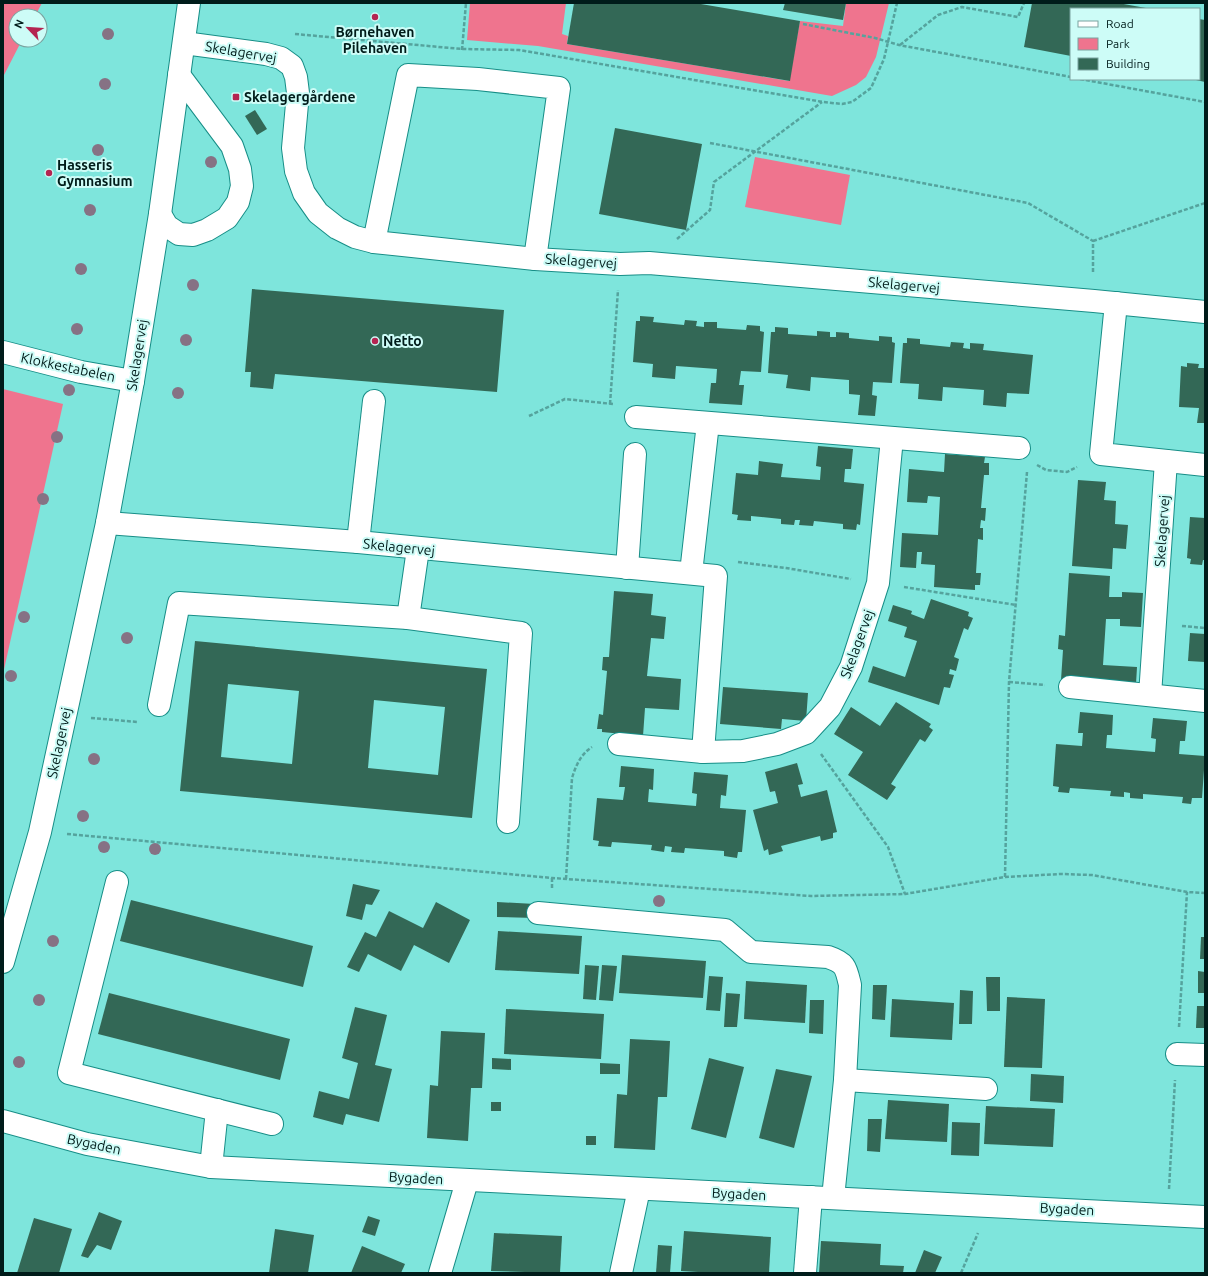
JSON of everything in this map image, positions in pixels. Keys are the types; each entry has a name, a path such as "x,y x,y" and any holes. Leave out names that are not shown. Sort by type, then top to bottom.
{"street":[{"name":"Skelagervej","path":"3,962 40,832 107,523 133,381 160,214 189,3"},
{"name":"Skelagervej","path":"184,43 266,54 281,58 292,66 296,78 298,93 293,148 296,171 304,193 318,213 337,228 355,237 374,242 535,259 620,264 649,263 1094,301 1205,312"},
{"path":"160,214 167,226 179,234 193,235 207,230 227,218 238,202 242,186 240,169 232,146 179,75"},
{"path":"374,242 408,75 459,78 559,88 535,259"},
{"path":"1116,303 1101,454 1205,465"},
{"name":"Klokkestabelen","path":"3,352 81,372 133,381"},
{"path":"358,542 374,401"},
{"path":"636,417 892,438 1025,455"},
{"path":"691,573 708,423"},
{"name":"Skelagervej","path":"619,744 703,752 743,751 777,744 806,733 830,707 851,667 878,583 892,438"},
{"path":"627,568 636,454"},
{"name":"Skelagervej","path":"1150,696 1166,461"},
{"name":"Skelagervej","path":"107,523 358,542 418,549 716,576 703,752"},
{"path":"408,618 418,549"},
{"path":"159,705 179,603 408,618 521,633 508,822"},
{"path":"1070,687 1205,701"},
{"path":"117,882 69,1073 272,1124"},
{"path":"538,913 725,930 751,952 828,957 840,961 847,970 850,985 845,1080 833,1198"},
{"path":"1177,1054 1205,1055"},
{"path":"845,1080 986,1089"},
{"path":"211,1167 217,1110"},
{"name":"Bygaden","path":"3,1121 87,1144 211,1167 1205,1217"},
{"path":"440,1273 467,1181"},
{"path":"622,1273 639,1189"},
{"path":"805,1273 811,1197"}],"path":[{"path":"459,78 466,3"},
{"path":"842,104 852,102 871,88 884,59 897,3"},
{"path":"899,45 938,14 962,7 1018,17 1024,3"},
{"path":"804,24 875,38 899,45 1070,77"},
{"path":"1085,80 1205,102"},
{"path":"649,263 710,210 714,182 823,102"},
{"path":"710,143 1028,203 1093,241 1205,203"},
{"path":"1093,241 1094,301"},
{"path":"610,404 620,264"},
{"path":"529,416 565,399 618,404 636,417"},
{"path":"1025,455 1046,470 1067,472 1101,454"},
{"path":"1005,877 1009,682 1027,472 1025,455"},
{"path":"1009,682 1070,687"},
{"path":"65,716 155,724 159,705"},
{"path":"806,733 888,847 905,894"},
{"path":"566,879 572,778 576,765 585,751 597,743 619,744"},
{"path":"40,832 566,879 811,896 905,894 1005,877 1061,874 1092,875 1188,892 1205,893"},
{"path":"961,1273 981,1226 982,1205"}],"green space":[{"path":"3,3 42,3 39,8 8,8 8,48 18,48 3,77"},
{"path":"470,3 566,3 562,34 568,36 567,44 789,81 800,21 843,26 846,3 889,3 876,57 866,77 856,85 832,96 538,46 467,40"},
{"path":"755,157 850,175 841,225 745,207"},
{"path":"3,389 63,404 3,674"}],"building":[{"path":"574,3 695,3 800,21 790,81 567,44"},
{"path":"785,3 846,3 843,20 783,10"},
{"path":"1032,3 1118,3 1146,8 1070,8 1070,56 1024,47"},
{"path":"1200,19 1205,20 1205,82 1196,80 1200,80"},
{"path":"255,110 267,129 257,135 245,116"},
{"path":"615,128 702,144 686,230 599,214"},
{"name":"Netto","path":"252,289 504,310 497,392 275,374 273,389 250,387 251,372 245,372"},
{"path":"640,316 654,317 653,322 684,325 685,320 697,321 696,326 704,327 704,322 717,322 717,328 746,330 747,325 760,326 760,331 764,332 761,372 741,371 739,385 744,385 742,405 709,403 711,383 716,383 717,369 676,366 675,379 652,377 653,364 633,362 636,321 640,321"},
{"path":"775,327 788,328 788,334 817,336 817,331 830,332 830,337 836,337 836,332 849,333 849,338 879,341 879,336 892,337 892,342 895,343 892,383 873,382 872,395 877,396 875,416 858,415 860,395 849,394 849,380 811,377 810,391 786,388 788,375 768,373 771,332 775,332"},
{"path":"907,338 920,339 920,344 950,347 951,342 964,343 963,348 970,349 970,343 984,344 983,350 1033,355 1029,394 1007,393 1006,407 983,405 984,390 943,387 942,401 918,399 919,384 900,383 903,343 907,343"},
{"path":"1187,363 1199,364 1198,368 1205,368 1205,423 1197,423 1199,408 1179,407 1181,366 1187,367"},
{"path":"818,446 853,449 851,469 845,469 844,482 864,484 860,525 857,524 856,530 843,529 843,524 814,521 813,526 799,525 800,520 795,520 794,525 781,524 781,519 751,516 751,521 737,520 738,515 732,514 736,473 758,475 759,461 783,464 781,477 820,480 821,467 816,466"},
{"path":"945,454 985,457 984,463 989,463 989,475 984,475 981,508 986,508 985,521 981,520 980,528 983,528 983,540 978,539 976,573 981,573 980,585 975,585 975,590 934,587 935,565 921,564 922,552 917,552 916,568 900,567 902,533 938,535 940,497 928,496 927,503 907,502 909,469 944,472"},
{"path":"1078,480 1106,482 1104,500 1116,501 1115,524 1128,525 1126,549 1113,548 1112,569 1072,566"},
{"path":"1190,517 1205,518 1205,560 1203,560 1202,565 1190,564 1191,559 1187,558"},
{"path":"1069,573 1110,576 1109,597 1122,597 1122,592 1143,593 1141,627 1120,626 1120,619 1106,619 1103,665 1137,667 1136,684 1061,680 1063,650 1058,649 1059,635 1065,636"},
{"path":"614,591 653,594 651,615 666,617 664,639 651,638 647,676 681,679 679,710 645,708 643,736 602,732 602,729 597,729 599,714 603,715 607,671 602,670 603,657 609,657"},
{"path":"931,599 969,612 968,616 973,618 968,630 964,628 954,657 959,659 956,671 950,669 949,674 954,675 950,688 944,687 939,705 868,682 873,666 905,677 917,641 904,637 907,627 888,621 893,605 912,611 911,614 924,619"},
{"path":"1190,633 1205,634 1205,662 1188,661"},
{"path":"195,641 487,669 472,818 180,791","holes":["228,684 299,691 292,764 221,757","374,700 445,707 438,775 368,768"]},
{"path":"723,687 808,693 806,721 782,719 781,729 720,724"},
{"path":"896,702 931,724 929,727 933,730 925,742 920,739 891,784 896,787 887,800 848,775 863,752 834,734 851,707 880,726"},
{"path":"1080,712 1113,715 1112,735 1107,735 1106,748 1155,752 1156,739 1151,738 1153,718 1187,721 1185,741 1180,741 1179,754 1205,756 1202,798 1192,798 1191,804 1182,803 1183,797 1143,794 1143,799 1130,798 1130,793 1124,792 1124,797 1110,796 1111,791 1070,788 1069,793 1058,792 1059,787 1053,786 1056,744 1082,746 1083,733 1078,733"},
{"path":"797,763 803,784 798,785 801,797 827,790 837,832 833,833 833,838 821,841 820,836 781,846 783,851 769,855 768,849 764,851 753,810 778,803 775,791 770,792 765,772"},
{"path":"621,766 654,769 653,790 649,789 648,802 696,806 697,794 692,793 694,772 728,775 726,796 721,795 720,808 746,810 742,852 738,852 737,858 724,856 724,851 685,848 684,853 671,852 672,847 665,846 664,852 651,850 652,845 612,842 611,847 598,846 599,841 593,840 597,798 623,800 625,787 619,787"},
{"path":"353,884 380,890 372,905 366,904 362,920 346,916"},
{"path":"131,900 313,946 303,987 120,941"},
{"path":"436,902 470,920 449,963 414,945 401,971 368,954 359,972 347,967 365,932 376,937 389,911 423,928"},
{"path":"497,902 535,904 535,918 497,917"},
{"path":"498,931 582,936 579,974 495,970"},
{"path":"1201,937 1205,937 1205,959 1200,959"},
{"path":"622,955 706,961 703,998 619,993"},
{"path":"585,965 599,966 596,1000 583,999"},
{"path":"602,965 617,966 613,1001 599,1000"},
{"path":"1198,971 1205,972 1205,993 1198,993"},
{"path":"709,976 723,977 720,1011 706,1010"},
{"path":"986,977 1000,977 1000,1011 987,1011"},
{"path":"746,981 807,985 805,1023 744,1019"},
{"path":"873,985 887,985 885,1020 872,1019"},
{"path":"960,990 973,991 972,1024 959,1024"},
{"path":"109,993 290,1039 280,1080 98,1034"},
{"path":"726,993 740,994 737,1027 724,1027"},
{"path":"1007,997 1045,999 1042,1068 1004,1067"},
{"path":"892,999 954,1003 952,1040 890,1037"},
{"path":"810,1000 824,1000 823,1034 809,1033"},
{"path":"1197,1006 1205,1006 1205,1028 1196,1028"},
{"path":"355,1007 387,1015 375,1065 392,1069 379,1122 346,1114 343,1125 313,1117 319,1091 349,1099 358,1063 342,1058"},
{"path":"506,1009 604,1014 601,1059 504,1054"},
{"path":"441,1031 485,1033 482,1088 471,1088 468,1141 427,1138 430,1085 438,1086"},
{"path":"630,1039 670,1041 667,1097 658,1097 655,1150 614,1148 617,1094 627,1095"},
{"path":"492,1058 511,1059 511,1070 492,1069"},
{"path":"709,1058 744,1067 726,1138 691,1129"},
{"path":"600,1063 620,1064 620,1074 600,1074"},
{"path":"776,1069 812,1076 794,1148 759,1138"},
{"path":"1031,1074 1064,1076 1063,1103 1030,1101"},
{"path":"888,1100 949,1104 947,1142 885,1139"},
{"path":"491,1102 501,1102 501,1111 491,1111"},
{"path":"986,1106 1055,1109 1053,1147 984,1144"},
{"path":"868,1119 882,1119 880,1152 867,1151"},
{"path":"952,1122 980,1123 979,1156 951,1155"},
{"path":"586,1136 596,1136 596,1145 586,1145"},
{"path":"99,1212 122,1221 111,1250 97,1245 88,1258 81,1256"},
{"path":"368,1216 380,1220 375,1236 362,1232"},
{"path":"34,1218 72,1229 59,1273 17,1273"},
{"path":"275,1229 314,1235 308,1273 269,1273"},
{"path":"684,1231 771,1237 769,1273 715,1273 681,1271"},
{"path":"494,1233 562,1236 560,1273 491,1271"},
{"path":"821,1241 881,1244 880,1265 904,1266 903,1273 819,1273"},
{"path":"658,1245 672,1246 670,1273 656,1273"},
{"path":"362,1246 405,1264 401,1273 351,1273"},
{"path":"924,1250 942,1257 935,1273 915,1273"}],"place":[{"name":"Børnehaven Pilehaven","path":"375,17"},
{"name":"Skelagergårdene","path":"236,97"},
{"name":"Hasseris Gymnasium","path":"49,173"},
{"name":"Netto","path":"375,341"}]}
